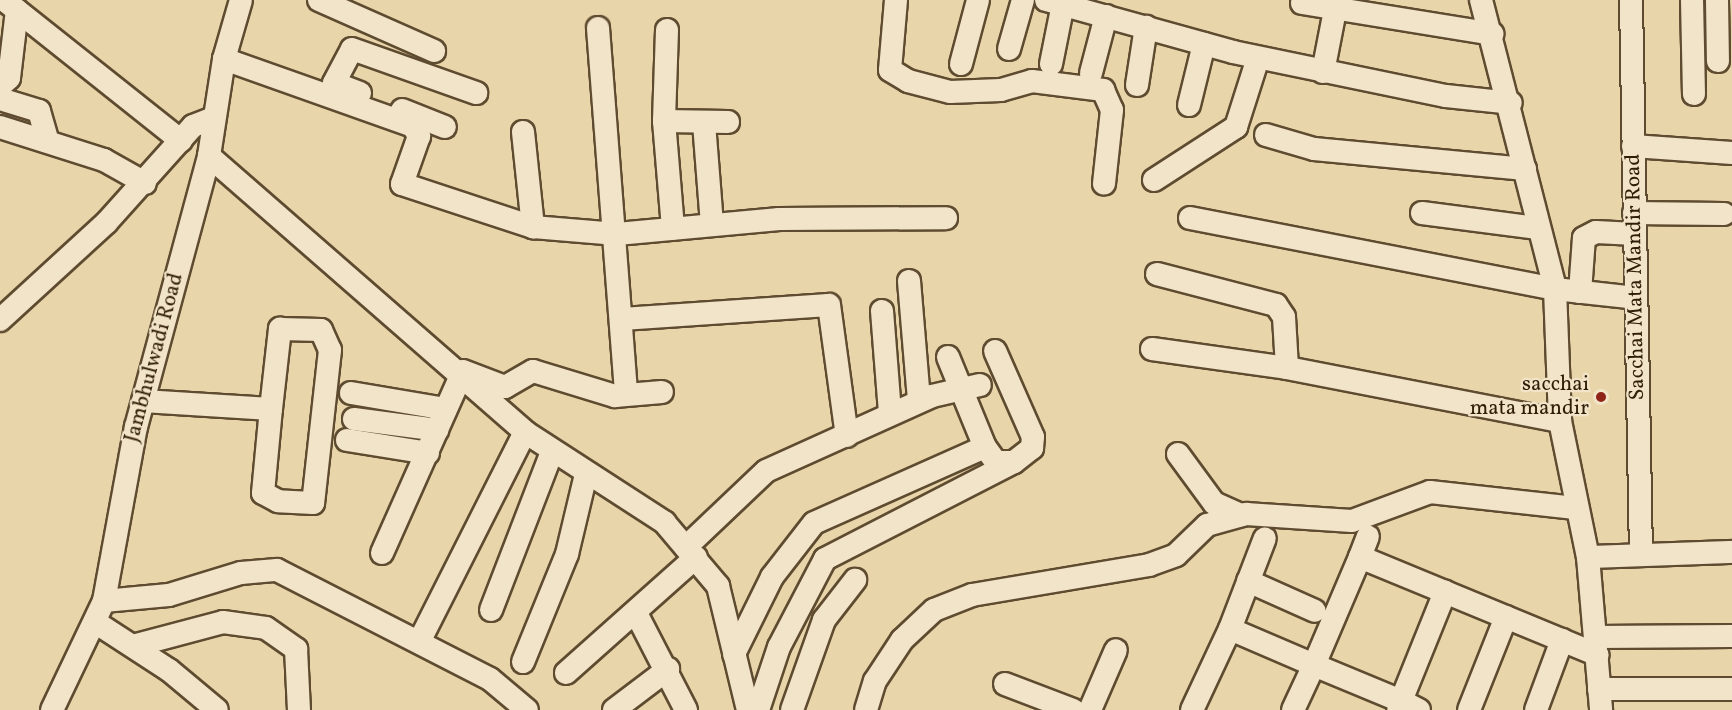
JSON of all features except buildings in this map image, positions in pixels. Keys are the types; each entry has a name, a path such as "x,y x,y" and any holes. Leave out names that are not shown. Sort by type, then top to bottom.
{"street":[{"name":"Jambhulwadi Road","path":"52,710 104,601 143,401 209,156 224,59 241,0"},
{"path":"319,0 434,51"},
{"path":"896,0 890,70 908,81 950,92 1001,90 1032,81 1103,90 1112,111 1104,184"},
{"path":"961,64 978,0"},
{"path":"1009,49 1023,0"},
{"path":"1481,0 1493,33 1538,228 1555,289 1560,421 1575,508 1588,557 1600,699 1732,689"},
{"name":"Sacchai Mata Mandir Road","path":"1631,0 1641,554"},
{"path":"1692,0 1694,94"},
{"path":"1717,0 1718,61"},
{"path":"1051,64 1054,2 1258,58 1323,72 1511,104"},
{"path":"1302,3 1493,33"},
{"path":"0,86 9,78 10,5"},
{"path":"10,5 181,141"},
{"path":"1323,72 1335,10"},
{"path":"1091,73 1106,16"},
{"path":"1137,85 1146,27"},
{"path":"598,28 617,234 626,394"},
{"path":"667,30 664,122 673,230"},
{"path":"1189,105 1204,44"},
{"path":"330,89 352,49 476,93"},
{"path":"1154,180 1236,127 1258,58"},
{"path":"224,59 330,89 445,127"},
{"path":"330,89 417,131 402,184 533,227 617,234 779,219 946,218"},
{"path":"0,99 39,111 47,139"},
{"path":"0,320 37,291 145,183 198,121 214,118"},
{"path":"664,122 728,122"},
{"path":"705,123 712,225"},
{"path":"0,127 47,139 104,160 145,183"},
{"path":"523,132 533,227"},
{"path":"1266,135 1314,149 1525,169"},
{"path":"1633,146 1732,153"},
{"path":"209,156 525,432 552,452 664,522 718,586 748,710"},
{"path":"1422,213 1538,228"},
{"path":"1580,292 1584,238 1596,232 1634,224 1724,214"},
{"path":"1190,218 1555,289 1636,298"},
{"path":"1157,274 1276,305 1284,317 1287,368"},
{"path":"909,281 919,401"},
{"path":"622,319 829,305 847,436"},
{"path":"882,311 890,413"},
{"path":"280,329 321,330 330,350 312,503 278,501 263,493 271,409 280,329"},
{"path":"1152,349 1287,368 1560,421"},
{"path":"758,710 779,647 825,559 1014,462 1032,448 1033,437 995,351"},
{"path":"948,357 970,388 985,447 996,462 1014,462"},
{"path":"382,553 463,371 505,387 533,371 588,390 626,394 662,392"},
{"path":"566,673 636,613 766,471 847,436 890,413 919,401 970,388"},
{"path":"351,393 446,409"},
{"path":"143,401 271,409"},
{"path":"428,453 350,429 437,430"},
{"path":"420,640 525,432"},
{"path":"734,654 772,577 814,523 985,447"},
{"path":"491,609 552,452"},
{"path":"1178,454 1214,503 1241,515"},
{"path":"523,662 567,554 586,474"},
{"path":"866,710 876,681 902,640 934,610 972,595 1149,565 1176,555 1207,525 1241,515 1352,521 1430,492 1575,508"},
{"path":"1192,710 1230,629 1265,538"},
{"path":"1293,710 1364,546 1445,591 1562,640 1597,646 1732,636"},
{"path":"1588,557 1732,552"},
{"path":"104,601 169,595 241,573 277,570 359,616 420,640 490,679 527,710"},
{"path":"792,710 824,620 855,580"},
{"path":"1248,581 1315,610"},
{"path":"1230,629 1406,707 1445,591"},
{"path":"636,613 668,669 686,710"},
{"path":"1469,710 1506,617"},
{"path":"95,622 133,646 217,710"},
{"path":"133,646 223,622 266,628 296,649 299,710"},
{"path":"1536,710 1562,640"},
{"path":"1090,710 1116,650"},
{"path":"614,710 668,669"},
{"path":"1005,684 1073,710"}],"place":[{"name":"sacchai mata mandir","path":"1601,397"}]}
